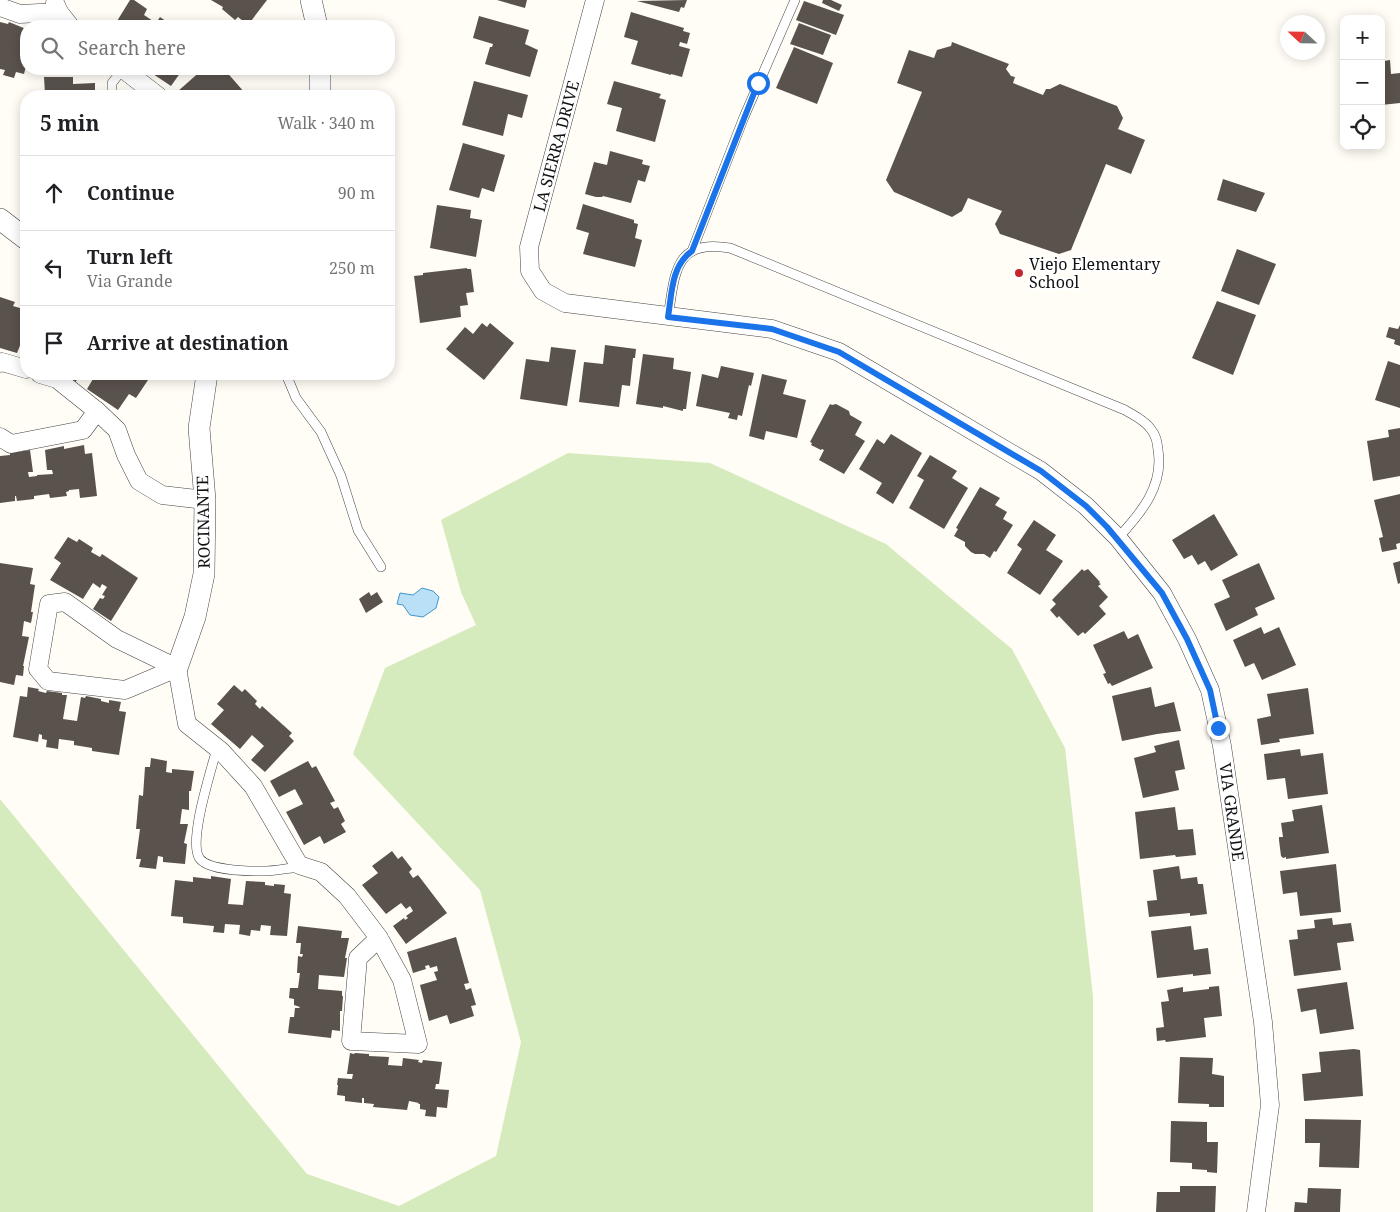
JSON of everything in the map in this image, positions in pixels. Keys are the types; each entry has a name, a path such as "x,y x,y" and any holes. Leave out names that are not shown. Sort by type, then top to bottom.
{"street":[{"path":"312,0 316,20"},
{"name":"LA SIERRA DRIVE","path":"543,291 530,271 529,247 595,0"},
{"path":"0,7 20,14 56,6 66,20"},
{"path":"131,75 150,90"},
{"path":"320,75 320,90"},
{"path":"0,220 20,235"},
{"name":"VIA GRANDE","path":"543,291 565,303 772,329 839,352 1041,471 1086,506 1118,538 1162,593 1187,639 1210,690 1222,746 1263,1022 1270,1105 1256,1212"},
{"path":"0,363 20,367"},
{"path":"58,380 118,430 126,455 139,481 162,495 205,500"},
{"name":"ROCINANTE","path":"177,668 195,617 204,574 205,500 199,428 206,380"},
{"path":"0,437 11,444 84,430 97,411"},
{"path":"65,602 117,639 177,668 125,690 48,681 38,669 49,604 65,602"},
{"path":"177,668 187,724 217,748 252,786 299,865 321,872 347,896 379,938 402,980 418,1044 351,1041 358,958 379,938"}],"lane":[{"path":"692,251 744,117 795,0"},
{"path":"112,90 112,82 118,75"},
{"path":"668,317 674,277 683,258 692,251 716,246 730,248 1125,410 1149,426 1156,435 1160,463 1158,480 1146,505 1138,517 1118,538"},
{"path":"288,380 296,398 321,432 341,476 358,530 381,567"},
{"path":"217,748 201,806 196,846 200,859 212,866 260,871 303,866"}],"green space":[{"path":"568,453 710,463 886,544 1012,649 1065,748 1093,996 1093,1212 0,1212 0,799 307,1174 399,1206 496,1156 521,1042 480,890 353,754 385,668 476,625 461,592 441,520"}],"water":[{"path":"422,588 433,591 439,597 436,608 423,617 410,615 403,605 397,604 400,593 413,595"}],"building":[{"path":"130,0 134,0 147,9 144,15 152,20 118,20"},
{"path":"211,0 267,0 252,20 242,20 238,17 235,20 222,9 223,7"},
{"path":"497,0 527,0 525,8"},
{"path":"687,0 684,8 681,7 679,12 637,1"},
{"path":"823,0 831,0 842,5 839,11 822,3"},
{"path":"804,1 844,15 836,35 796,20"},
{"path":"631,12 684,28 683,31 690,33 687,44 680,42 679,46 690,49 682,77 631,64 638,41 624,37"},
{"path":"479,16 529,30 525,44 538,50 530,77 485,64 490,47 493,44 473,38"},
{"path":"0,22 8,24 9,22 20,27 20,73 16,72 14,78 3,75 5,70 0,69"},
{"path":"799,23 831,35 823,55 790,44"},
{"path":"952,42 1009,64 1006,69 1011,76 1015,77 1013,83 1043,95 1046,89 1060,84 1117,106 1123,118 1118,129 1145,140 1131,174 1106,164 1071,250 1059,254 1000,234 995,224 1002,211 968,198 962,211 952,217 894,192 886,180 922,92 897,83 909,50 934,58 937,50 951,46"},
{"path":"794,47 833,63 817,104 776,88"},
{"path":"1390,60 1391,74 1400,73 1400,103 1385,105 1385,61"},
{"path":"154,75 179,75 171,86"},
{"path":"196,75 229,75 242,90 179,90"},
{"path":"44,77 73,77 73,84 95,83 95,90 45,90"},
{"path":"474,81 528,95 522,118 508,114 503,136 462,125"},
{"path":"614,81 661,94 659,98 666,100 655,142 616,131 622,108 607,104"},
{"path":"463,143 505,155 494,192 482,188 479,198 449,190"},
{"path":"610,151 643,160 642,164 650,166 645,182 638,180 631,203 585,194 594,162 607,165"},
{"path":"1223,179 1265,193 1256,212 1217,200"},
{"path":"583,204 634,220 634,223 638,224 635,238 642,240 635,267 583,254 589,233 576,229"},
{"path":"437,205 471,210 470,218 482,220 476,257 430,248"},
{"path":"1237,249 1276,264 1259,305 1221,291"},
{"path":"471,269 474,292 466,293 468,305 460,306 461,317 420,323 414,276 423,275 423,273"},
{"path":"0,297 15,302 13,306 20,308 20,346 17,353 0,348"},
{"path":"1217,301 1256,315 1233,375 1192,358"},
{"path":"482,323 487,327 490,323 514,343 484,380 446,349 465,327 473,334"},
{"path":"1400,325 1400,346 1394,344 1395,340 1386,337 1389,327 1398,329"},
{"path":"605,345 636,349 635,358 633,358 630,386 622,385 619,407 579,402 584,362 603,364"},
{"path":"551,347 576,350 567,406 520,399 526,359 549,362"},
{"path":"643,354 674,358 673,369 691,372 686,409 683,409 683,411 663,406 663,408 636,404"},
{"path":"1388,361 1400,365 1400,408 1375,400"},
{"path":"721,366 754,373 751,386 749,385 742,416 738,415 737,420 728,418 730,413 696,406 702,374 718,378"},
{"path":"762,374 787,380 783,394 806,400 797,438 766,431 764,440 749,436"},
{"path":"68,380 77,380 74,384"},
{"path":"92,380 148,380 136,398 129,394 118,410 87,389"},
{"path":"830,404 836,404 849,411 850,415 862,422 855,435 865,441 844,474 819,460 824,450 811,445 812,443 810,442"},
{"path":"1400,428 1400,476 1373,481 1367,441 1389,437 1388,430"},
{"path":"891,434 922,453 893,504 876,493 882,483 859,469 877,439 884,444"},
{"path":"84,445 85,454 92,453 97,496 80,498 79,489 69,490 66,492 67,496 50,498 49,494 34,496 34,499 17,501 15,496 15,501 0,503 0,456 30,450 33,472 28,472 29,477 53,474 52,470 47,470 45,450 64,446 64,449"},
{"path":"930,455 957,471 952,478 968,488 944,529 909,508 924,480 917,476"},
{"path":"980,487 1000,498 995,505 1007,512 1003,519 1013,525 990,558 984,554 971,552 965,546 965,542 954,536 958,529 956,528"},
{"path":"1400,494 1400,543 1396,544 1397,549 1382,552 1379,538 1383,537 1374,500"},
{"path":"1214,514 1238,555 1211,571 1205,561 1198,565 1192,555 1184,559 1172,540"},
{"path":"1034,520 1056,535 1046,550 1063,561 1040,595 1007,573 1022,549 1017,545"},
{"path":"68,537 77,542 79,539 93,548 91,552 100,557 102,554 138,578 111,621 93,609 100,598 103,599 105,596 102,595 107,587 102,584 100,588 93,583 83,599 50,580 61,563 54,558"},
{"path":"1400,561 1400,583 1398,584 1393,563"},
{"path":"0,563 33,568 30,584 35,585 31,623 24,621 22,636 29,637 23,666 23,676 16,675 14,685 0,682"},
{"path":"1259,563 1275,599 1255,608 1258,615 1226,631 1214,604 1230,597 1222,580"},
{"path":"1082,569 1084,571 1088,569 1100,582 1101,584 1098,586 1108,597 1099,606 1106,614 1085,634 1083,632 1078,636 1059,616 1057,618 1050,610 1056,604 1052,600"},
{"path":"369,592 371,596 377,592 383,602 366,613 359,599"},
{"path":"1261,627 1264,634 1279,627 1296,665 1262,680 1254,663 1245,667 1233,640"},
{"path":"1124,631 1128,639 1138,634 1153,668 1112,686 1110,683 1108,684 1103,674 1106,673 1093,645"},
{"path":"234,685 242,692 245,689 257,701 255,704 260,709 262,706 292,733 289,736 294,741 265,772 251,760 264,746 252,735 240,749 211,724 224,710 217,704"},
{"path":"28,687 39,689 38,691 46,693 47,691 67,695 63,719 77,721 81,697 101,699 101,701 109,703 109,700 121,702 119,711 126,712 119,755 92,751 92,748 74,745 74,741 59,739 58,749 46,747 47,740 42,739 42,735 39,734 38,742 13,737 20,696 27,697"},
{"path":"1151,687 1155,707 1174,702 1181,731 1122,741 1112,696"},
{"path":"1308,688 1314,734 1279,739 1280,742 1261,745 1257,719 1271,716 1267,694"},
{"path":"1179,740 1185,769 1175,771 1179,790 1143,798 1134,758 1156,752 1154,746"},
{"path":"1300,749 1301,756 1323,753 1328,794 1288,799 1285,778 1267,780 1264,754"},
{"path":"151,758 167,761 166,772 172,773 172,769 194,771 191,791 189,791 189,810 182,809 180,824 188,824 184,843 187,844 185,864 163,862 163,857 158,856 156,869 139,867 141,859 136,859 140,829 136,829 139,795 143,796 145,767 150,767"},
{"path":"308,761 312,768 316,766 335,801 330,803 334,809 338,807 345,821 341,824 346,832 324,844 320,836 304,845 286,812 303,804 295,789 279,797 270,781"},
{"path":"1322,805 1329,853 1283,858 1281,856 1279,840 1279,837 1283,837 1281,823 1294,821 1292,810"},
{"path":"1175,807 1178,830 1193,829 1196,855 1140,859 1135,812"},
{"path":"392,851 398,859 402,856 412,869 409,872 413,878 418,875 447,913 406,944 393,926 404,918 405,920 408,918 406,916 413,911 410,906 406,909 401,903 386,914 362,885 378,873 372,866"},
{"path":"1336,864 1341,912 1300,916 1297,892 1283,894 1280,871"},
{"path":"1179,866 1181,879 1197,877 1198,884 1203,884 1207,914 1190,916 1190,913 1149,917 1147,901 1157,900 1153,870"},
{"path":"211,876 231,879 228,904 243,905 246,881 265,882 265,885 274,886 274,884 285,885 284,893 291,894 287,936 270,935 271,926 261,925 260,931 251,930 250,936 239,934 240,925 225,924 224,933 213,932 214,926 183,923 183,917 171,916 175,880 193,882 193,877 211,879"},
{"path":"1332,918 1333,925 1351,923 1354,941 1337,943 1341,970 1294,976 1289,940 1298,939 1297,930 1315,928 1314,920"},
{"path":"298,926 342,931 341,938 349,938 344,977 319,975 318,989 342,991 343,996 342,1011 340,1011 340,1031 332,1030 331,1038 288,1033 290,1017 294,1017 295,1008 300,1007 294,1005 294,999 289,998 290,988 298,988 300,973 297,973 298,956 302,957 303,954 300,954 301,943 296,943"},
{"path":"1191,926 1194,950 1208,948 1211,974 1157,978 1151,931"},
{"path":"456,937 469,983 464,984 466,990 471,988 476,1005 471,1006 474,1016 450,1024 447,1015 429,1021 420,985 437,980 434,972 438,971 437,966 430,968 429,965 425,966 426,969 413,973 407,952"},
{"path":"1347,982 1354,1029 1320,1034 1316,1009 1301,1012 1297,989"},
{"path":"1219,986 1222,1016 1204,1018 1206,1037 1166,1042 1165,1040 1157,1041 1156,1028 1164,1027 1161,1002 1169,1001 1167,990 1183,987 1183,992"},
{"path":"1360,1050 1363,1096 1304,1101 1302,1074 1321,1072 1319,1052"},
{"path":"350,1053 389,1057 388,1065 402,1066 403,1058 419,1060 418,1062 422,1063 423,1060 442,1062 439,1084 436,1084 435,1089 449,1090 447,1108 437,1107 436,1117 425,1116 426,1110 420,1109 419,1103 409,1101 407,1110 373,1107 374,1104 364,1103 364,1098 362,1098 362,1103 345,1101 345,1096 337,1095 337,1085 338,1078 352,1079 353,1074 347,1074"},
{"path":"1180,1057 1213,1058 1212,1074 1224,1076 1224,1107 1209,1107 1209,1104 1178,1103"},
{"path":"1305,1119 1361,1120 1359,1168 1319,1167 1320,1143 1305,1143"},
{"path":"1171,1121 1207,1122 1207,1142 1218,1142 1217,1173 1192,1169 1192,1163 1170,1162"},
{"path":"1180,1186 1216,1186 1215,1212 1156,1212 1157,1192 1180,1192"},
{"path":"1308,1188 1341,1189 1340,1212 1294,1212 1295,1202 1307,1203"}],"place":[{"name":"Viejo Elementary School","path":"1019,273"}],"route":[{"path":"758,83 692,251 683,258 678,266 674,277 668,317 772,329 839,352 900,386 1041,471 1086,506 1118,538 1162,593 1187,639 1210,690 1218,728"}]}
